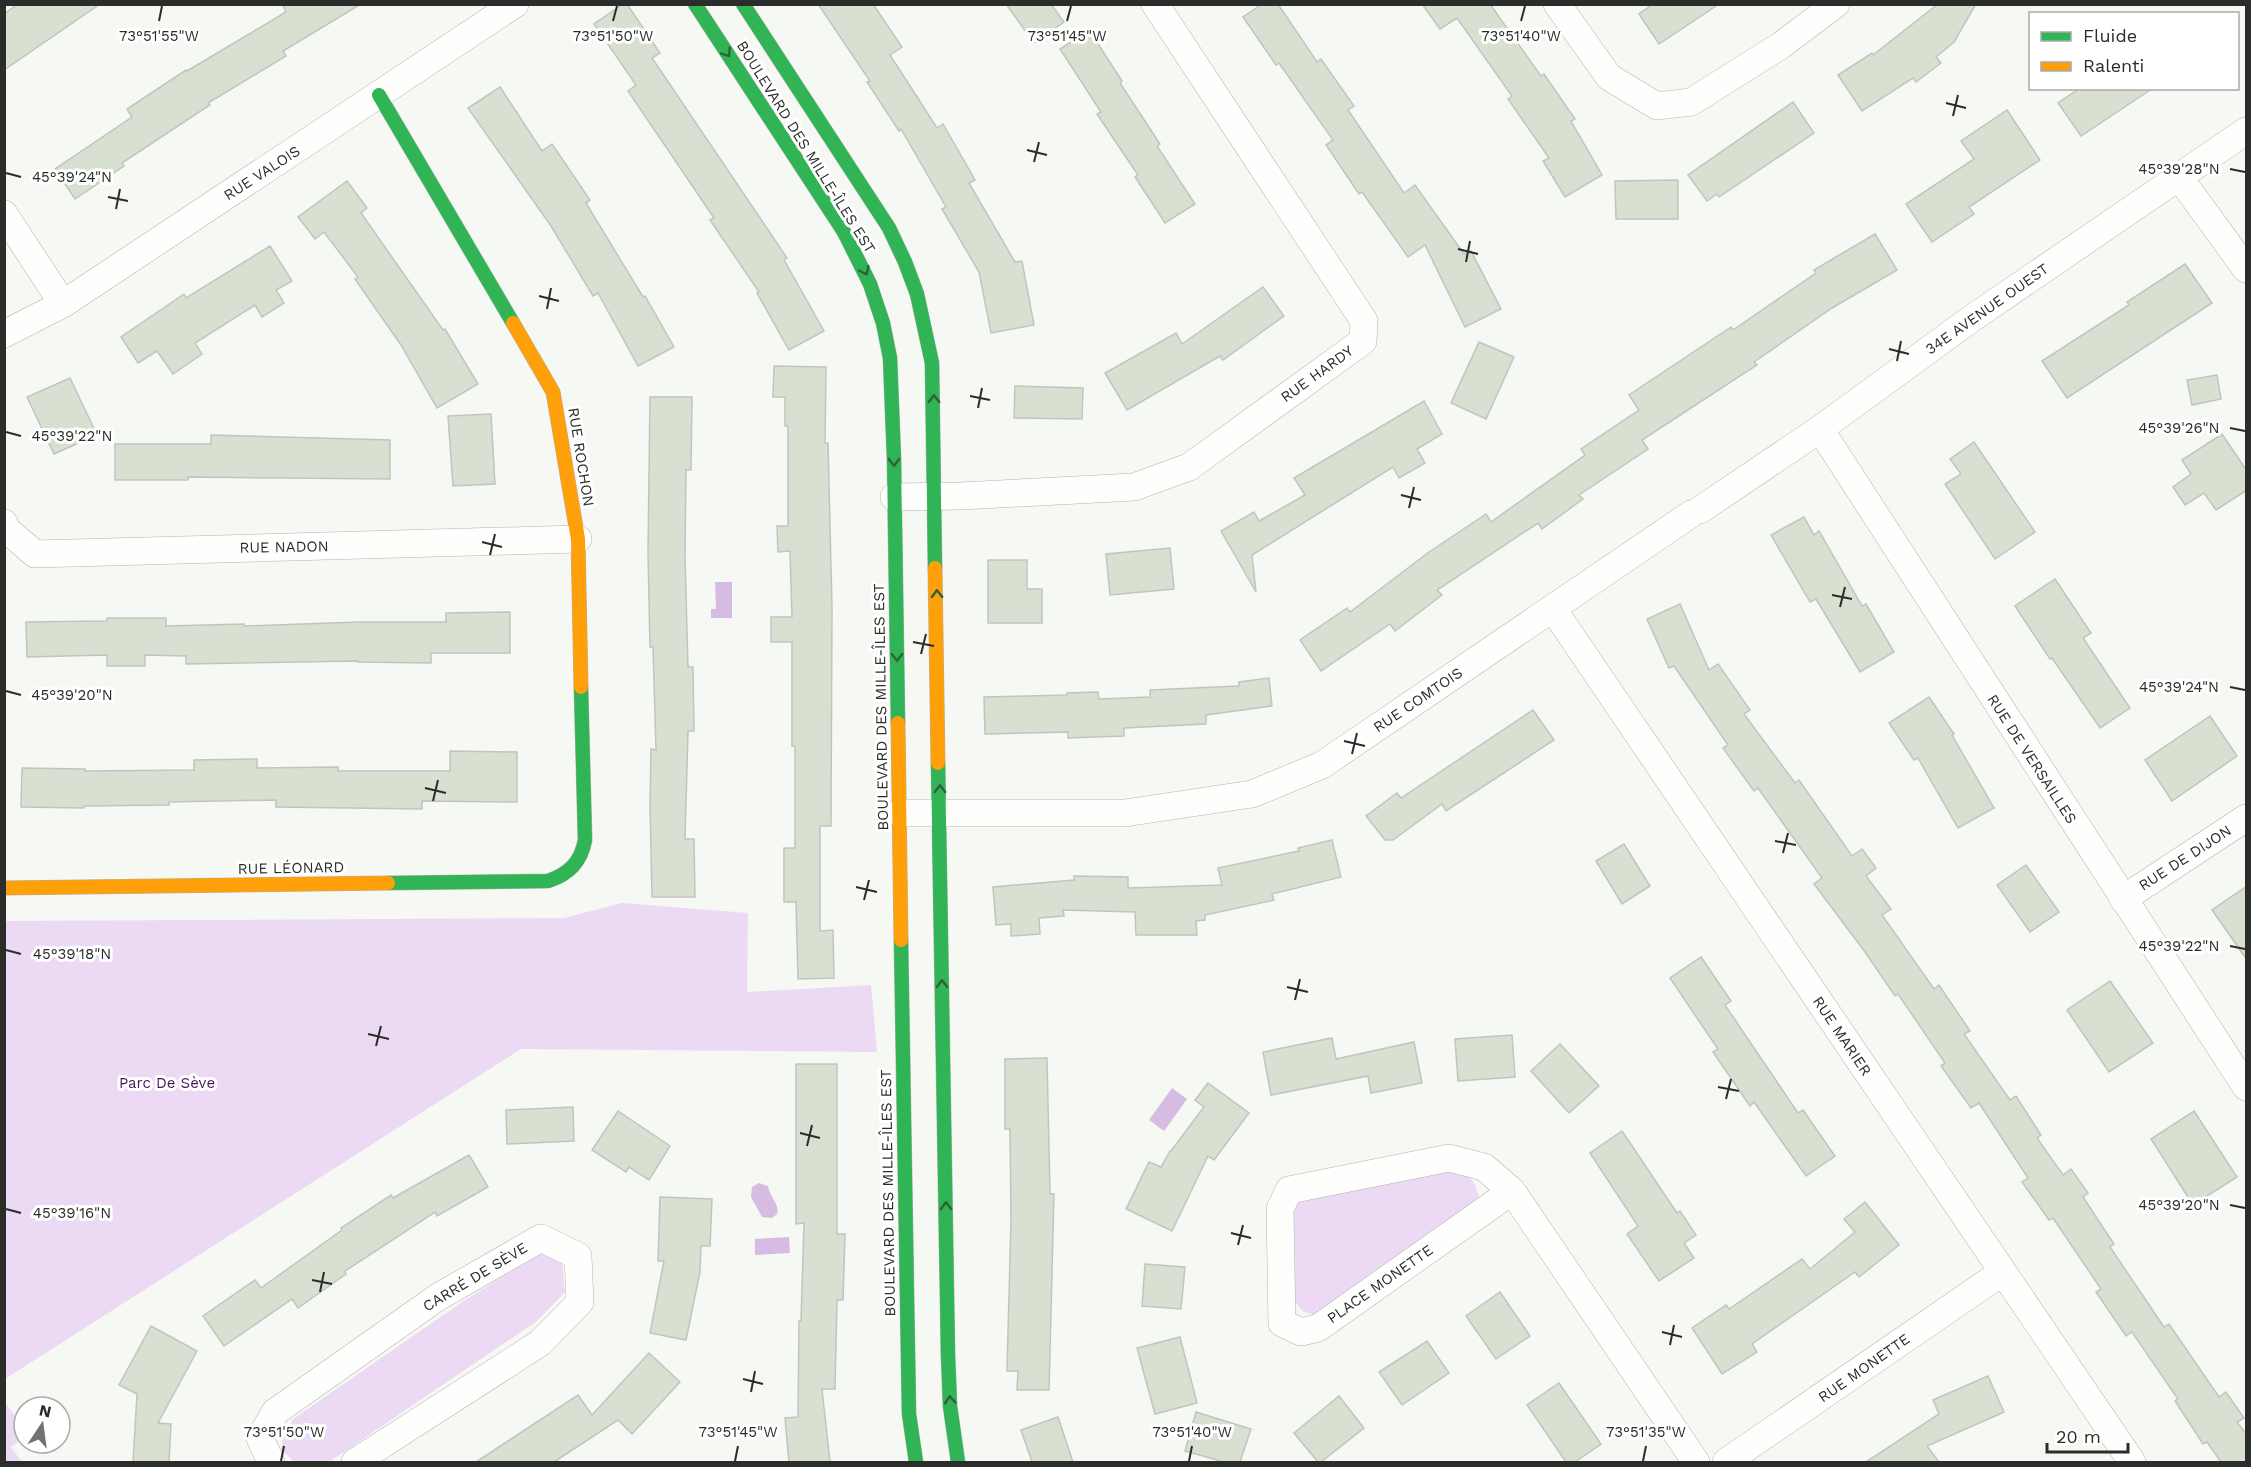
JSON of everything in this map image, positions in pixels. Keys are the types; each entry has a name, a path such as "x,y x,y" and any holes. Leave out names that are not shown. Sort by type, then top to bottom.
{"street":[{"name":"RUE VALOIS","path":"4,334 63,304 515,4"},
{"name":"BOULEVARD DES MILLE-ÎLES EST","path":"695,4 844,232 870,284 883,323 890,358 907,1367 909,1414 916,1462"},
{"name":"BOULEVARD DES MILLE-ÎLES EST","path":"743,4 877,208 907,264 921,304 932,363 936,497 948,1355 950,1406 958,1462"},
{"name":"RUE HARDY","path":"894,497 1134,487 1189,467 1363,341 1364,321 1155,4"},
{"path":"1557,4 1609,77 1657,106 1691,102 1780,46 1836,4"},
{"name":"RUE ROCHON","path":"380,95 554,392 578,540 585,840 581,857 574,868"},
{"name":"34E AVENUE OUEST","path":"1695,512 1820,429 1971,319 2247,131"},
{"path":"2179,177 2247,269"},
{"path":"4,214 63,304"},
{"name":"RUE DE VERSAILLES","path":"1820,429 2247,1087"},
{"name":"RUE COMTOIS","path":"899,813 1125,813 1252,794 1322,765 1695,512"},
{"name":"RUE NADON","path":"4,523 8,530 35,554 578,540"},
{"name":"RUE MARIER","path":"1553,609 2001,1273 2132,1462"},
{"name":"RUE DE DIJON","path":"2123,898 2247,818"},
{"name":"RUE LÉONARD","path":"4,888 548,881 564,876 574,868"},
{"name":"PLACE MONETTE","path":"1512,1191 1318,1328 1301,1332 1282,1323 1280,1209 1289,1190 1449,1158 1484,1167 1512,1191 1696,1462"},
{"name":"CARRÉ DE SÈVE","path":"271,1462 260,1438 275,1412 438,1297 541,1238 578,1256 580,1302 540,1343 355,1462"},
{"name":"RUE MONETTE","path":"1726,1462 2001,1273"}],"green space":[{"name":"Parc De Sève","path":"622,903 748,913 747,992 871,985 877,1052 521,1049 5,1379 5,921 564,918"},
{"path":"1449,1169 1466,1175 1475,1184 1479,1197 1471,1207 1318,1316 1304,1312 1294,1301 1293,1217 1295,1206 1304,1199"},
{"path":"542,1252 562,1261 565,1292 537,1321 329,1462 294,1462 281,1449 283,1438 293,1419 465,1300"},
{"path":"4,1401 12,1412 12,1455 17,1455 22,1462 5,1462"}],"shaded area":[{"path":"715,582 732,582 732,618 711,618 711,609 716,609"},
{"path":"1172,1088 1187,1099 1164,1131 1149,1120"},
{"path":"759,1183 768,1186 776,1203 777,1214 772,1218 762,1217 751,1197 752,1187"},
{"path":"789,1237 790,1253 755,1255 755,1239"}],"building":[{"path":"18,4 100,4 4,70 4,14"},
{"path":"282,4 361,4 283,51 286,56 208,103 210,105 122,163 124,166 75,199 55,169 132,117 127,109 186,70 286,12"},
{"path":"623,4 627,4 660,53 652,58 787,258 784,260 824,331 789,350 757,293 759,292 710,220 714,218 628,91 636,85 594,24"},
{"path":"818,4 873,4 902,47 890,55 937,128 943,124 975,180 969,183 1015,262 1022,261 1034,325 991,333 979,272 942,209 946,207 901,129 899,131 867,82 870,81"},
{"path":"1006,4 1051,4 1064,22 1034,43"},
{"path":"1262,4 1278,4 1317,62 1321,59 1354,106 1348,110 1404,193 1415,185 1464,254 1471,251 1501,309 1465,327 1425,245 1408,257 1362,192 1359,194 1326,145 1333,140 1279,63 1276,65 1243,17"},
{"path":"1422,4 1490,4 1541,76 1544,74 1575,119 1571,121 1602,175 1565,197 1543,161 1549,158 1508,99 1512,96 1457,18 1440,29"},
{"path":"1653,4 1719,4 1659,44 1639,14"},
{"path":"1938,4 1976,4 1954,42 1936,57 1941,63 1916,82 1913,78 1862,111 1838,75 1872,53 1873,55"},
{"path":"1089,30 1160,144 1157,146 1195,204 1165,223 1135,177 1138,175 1097,114 1101,112 1060,49"},
{"path":"500,87 542,151 552,144 590,200 586,203 643,297 645,296 674,347 638,366 598,293 593,296 551,226 468,108"},
{"path":"2077,90 2150,90 2081,136 2058,103"},
{"path":"1793,102 1814,133 1719,197 1717,194 1707,201 1688,175"},
{"path":"2007,110 2040,160 1969,207 1974,214 1932,242 1906,204 1974,159 1961,141"},
{"path":"1678,180 1678,219 1616,219 1615,181"},
{"path":"347,181 367,208 361,213 443,330 445,329 478,384 437,408 401,345 355,279 358,277 324,232 315,239 298,217"},
{"path":"1875,234 1897,270 1832,308 1754,362 1757,365 1642,440 1648,449 1579,495 1583,499 1542,529 1538,523 1437,590 1442,595 1395,631 1390,624 1321,671 1300,640 1347,608 1350,612 1429,552 1486,514 1491,522 1585,455 1581,449 1639,410 1629,395 1731,327 1733,330 1816,273 1814,270"},
{"path":"270,246 292,281 276,290 284,303 262,317 255,305 195,343 202,354 173,374 157,351 138,363 121,337 184,294 186,298"},
{"path":"2185,264 2212,303 2067,398 2042,361 2129,305 2127,302"},
{"path":"1263,287 1284,316 1223,360 1220,356 1127,410 1105,373 1176,333 1182,344"},
{"path":"1479,342 1514,357 1486,419 1451,403"},
{"path":"774,366 826,367 825,443 828,443 832,607 831,826 820,826 820,931 833,930 834,978 798,979 796,902 784,902 784,848 795,848 795,746 792,746 792,642 771,642 771,617 792,617 790,551 778,552 777,526 788,526 788,426 785,426 785,397 773,397"},
{"path":"2217,375 2221,399 2192,405 2187,380"},
{"path":"70,378 97,435 54,454 27,397"},
{"path":"1015,386 1083,388 1082,419 1014,418"},
{"path":"650,397 692,397 691,470 686,470 685,556 688,667 693,667 694,731 688,731 685,839 694,839 695,897 652,897 651,749 656,750 653,647 650,647 648,553"},
{"path":"1424,401 1442,434 1417,449 1425,463 1399,478 1393,467 1252,555 1256,592 1221,531 1254,512 1259,521 1305,495 1294,478"},
{"path":"491,414 495,484 453,486 448,416"},
{"path":"2222,434 2247,471 2247,490 2216,510 2204,493 2185,505 2173,487 2191,474 2182,460"},
{"path":"211,435 390,440 390,479 188,477 188,480 115,480 115,444 211,444"},
{"path":"1974,442 2035,532 1995,559 1945,484 1961,474 1950,459"},
{"path":"1804,517 1814,535 1819,531 1862,606 1866,604 1894,652 1860,672 1816,599 1810,602 1771,535"},
{"path":"1170,548 1174,589 1110,595 1106,554"},
{"path":"988,560 1027,560 1027,589 1042,589 1042,623 988,623"},
{"path":"2055,579 2091,633 2083,638 2130,708 2100,728 2015,606"},
{"path":"1680,604 1709,670 1718,664 1750,710 1744,714 1795,783 1799,780 1852,856 1862,849 1876,868 1866,876 1891,909 1882,915 1934,989 1939,985 1970,1031 1964,1034 2010,1100 2016,1096 2041,1135 2037,1138 2063,1175 2071,1169 2088,1193 2083,1197 2114,1244 2110,1247 2164,1327 2169,1324 2219,1397 2226,1392 2244,1418 2237,1422 2247,1435 2247,1462 2221,1462 2207,1442 2203,1444 2175,1401 2178,1399 2132,1332 2126,1336 2096,1292 2101,1289 2053,1218 2049,1220 2022,1182 2028,1178 1979,1103 1971,1108 1941,1066 1945,1063 1898,994 1895,996 1814,884 1822,878 1758,788 1754,791 1723,748 1728,745 1674,666 1669,668 1647,619"},
{"path":"510,612 510,653 431,653 431,663 358,661 186,664 186,656 145,655 145,666 107,666 107,655 27,657 26,622 166,618 166,626 244,624 244,626 446,622 446,613"},
{"path":"1269,678 1272,706 1206,715 1206,724 1124,728 1124,736 1068,738 1068,732 985,734 984,697 1098,692 1099,699 1150,697 1150,690 1239,686 1239,682"},
{"path":"1929,697 1954,734 1952,735 1994,808 1958,828 1918,758 1914,760 1889,723"},
{"path":"1533,710 1554,740 1446,811 1442,804 1393,840 1385,840 1366,816 1397,793 1401,798"},
{"path":"2210,716 2237,756 2172,801 2145,760"},
{"path":"450,751 517,752 517,802 422,801 422,809 276,807 276,800 169,802 169,805 84,806 84,808 21,807 22,768 85,769 85,771 194,770 194,760 257,759 257,768 338,767 338,771 450,771"},
{"path":"1332,840 1341,877 1272,894 1274,900 1205,915 1205,920 1196,921 1197,935 1136,935 1135,912 1063,910 1064,916 1039,918 1040,934 1011,936 1011,924 996,925 993,887 1074,880 1074,876 1128,877 1128,888 1222,885 1218,868 1299,851 1298,848"},
{"path":"1624,844 1650,886 1622,904 1596,861"},
{"path":"2026,865 2059,912 2030,932 1997,885"},
{"path":"2247,886 2247,960 2212,910"},
{"path":"1701,957 1731,1001 1725,1005 1798,1113 1803,1110 1835,1156 1806,1176 1754,1102 1750,1106 1713,1052 1718,1049 1670,978"},
{"path":"2110,981 2153,1043 2109,1072 2067,1010"},
{"path":"1512,1035 1515,1077 1458,1081 1455,1039"},
{"path":"1332,1038 1336,1059 1414,1042 1422,1083 1371,1093 1368,1076 1271,1095 1263,1052"},
{"path":"1560,1044 1599,1086 1569,1113 1531,1071"},
{"path":"1047,1058 1050,1194 1054,1194 1049,1390 1017,1390 1018,1371 1007,1371 1011,1220 1010,1129 1005,1129 1005,1059"},
{"path":"796,1064 837,1064 837,1234 845,1234 843,1300 837,1300 835,1389 822,1389 830,1462 789,1462 785,1418 798,1417 799,1321 801,1321 804,1223 796,1224"},
{"path":"1208,1083 1249,1113 1214,1160 1208,1156 1172,1231 1126,1209 1149,1162 1161,1167 1170,1151 1204,1107 1195,1100"},
{"path":"573,1107 574,1141 507,1144 506,1110"},
{"path":"618,1111 670,1146 649,1180 629,1167 626,1172 592,1150"},
{"path":"2194,1111 2237,1177 2193,1205 2151,1139"},
{"path":"1622,1131 1677,1213 1680,1211 1696,1235 1684,1243 1694,1258 1659,1281 1627,1234 1638,1226 1590,1153"},
{"path":"469,1155 488,1187 437,1216 435,1212 345,1271 346,1274 298,1308 292,1299 224,1346 203,1316 255,1280 261,1288 342,1230 341,1228 391,1195 393,1198"},
{"path":"660,1197 712,1199 710,1246 701,1246 700,1272 686,1340 650,1333 664,1261 658,1261"},
{"path":"1865,1202 1899,1245 1859,1277 1855,1272 1752,1344 1757,1352 1722,1374 1692,1328 1726,1305 1729,1309 1802,1259 1810,1269 1855,1232 1844,1219"},
{"path":"1145,1264 1185,1267 1181,1309 1142,1306"},
{"path":"1500,1292 1530,1336 1496,1359 1466,1316"},
{"path":"151,1326 197,1351 158,1423 171,1424 169,1462 133,1462 137,1394 119,1385"},
{"path":"1180,1337 1197,1403 1155,1414 1137,1348"},
{"path":"1427,1341 1449,1373 1402,1405 1379,1372"},
{"path":"649,1353 680,1382 632,1434 618,1420 554,1462 476,1462 578,1395 592,1415"},
{"path":"1988,1376 2004,1412 1927,1446 1939,1462 1866,1462 1939,1414 1933,1400"},
{"path":"1559,1383 1601,1444 1575,1462 1566,1462 1527,1405"},
{"path":"1339,1396 1364,1428 1318,1462 1294,1433"},
{"path":"1196,1412 1251,1429 1240,1462 1224,1462 1185,1451"},
{"path":"1058,1417 1073,1462 1032,1462 1021,1430"}],"traffic: fast":[{"path":"695,4 844,232 870,284 883,323 890,358 894,459 898,723"},
{"path":"743,4 889,228 917,294 932,363 935,568"},
{"path":"379,95 513,323"},
{"path":"388,883 548,881 562,875 573,866 585,840 581,687"},
{"path":"938,763 948,1355 950,1406 958,1462"},
{"path":"901,940 909,1414 916,1462"}],"traffic: slow":[{"path":"513,323 553,392 578,539 581,687"},
{"path":"935,568 938,763"},
{"path":"898,723 901,940"},
{"path":"4,888 388,883"}]}
